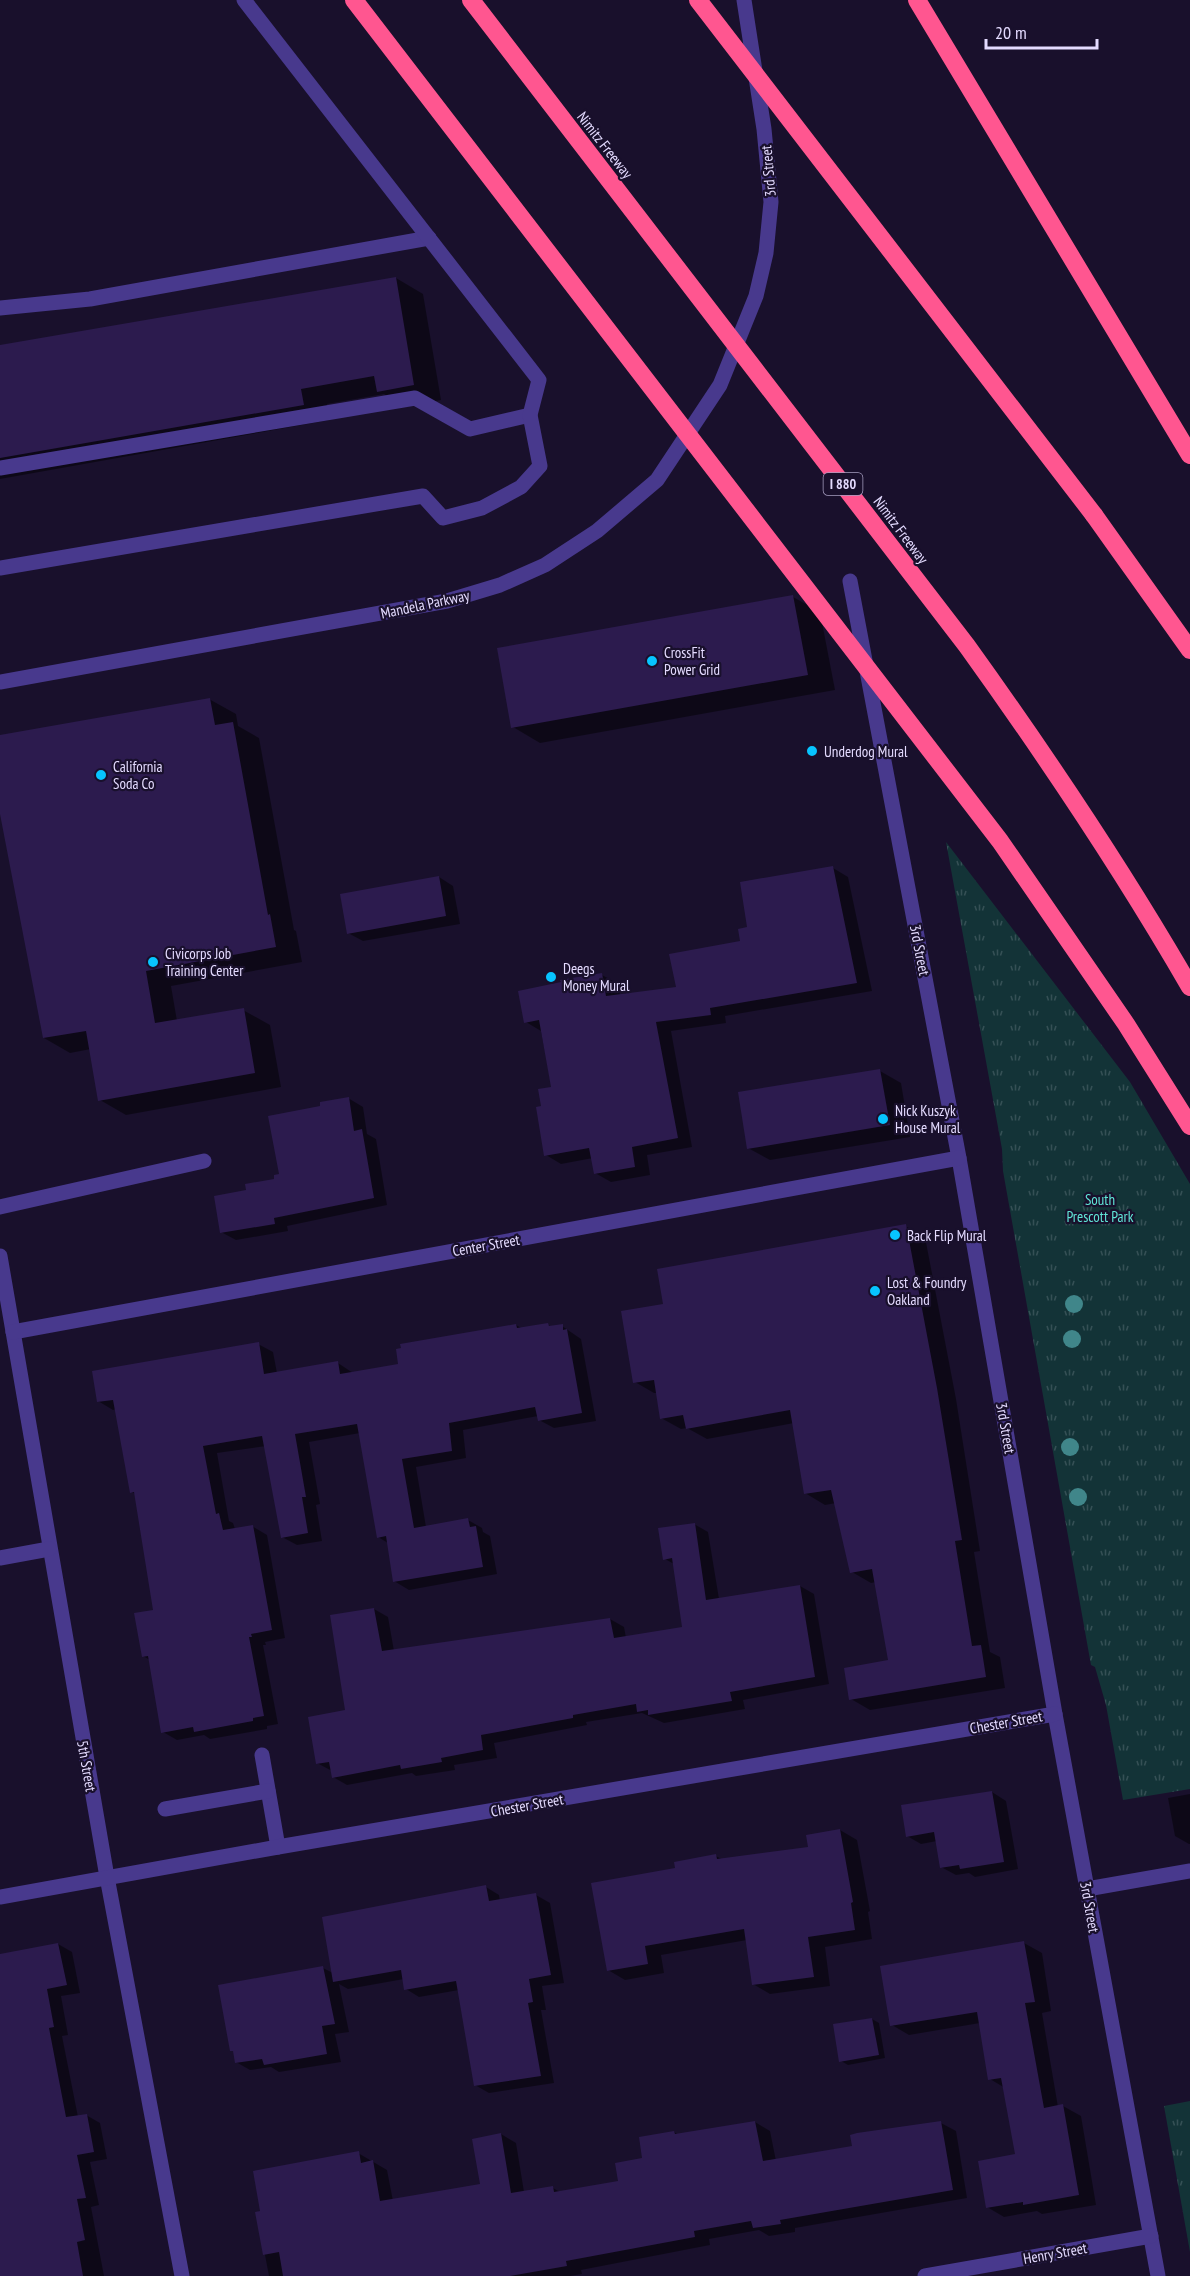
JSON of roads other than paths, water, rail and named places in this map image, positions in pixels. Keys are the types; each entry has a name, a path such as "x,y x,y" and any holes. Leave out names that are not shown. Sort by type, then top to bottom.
{"highway":[{"path":"354,0 963,790 1087,966 1190,1126"},
{"name":"Nimitz Freeway","path":"471,0 967,646 1083,815 1190,987"},
{"path":"698,0 1094,515 1190,650"},
{"path":"917,0 1190,455"}],"street":[{"path":"0,568 423,496 443,518 482,508 521,487 540,466 530,416 539,380 244,0"},
{"name":"3rd Street","path":"740,339 756,296 766,253 771,202 764,129 744,0"},
{"path":"0,308 90,299 429,238"},
{"name":"Mandela Parkway","path":"0,682 447,601 500,585 545,565 597,531 657,480 720,385 740,339"},
{"path":"0,468 416,398 470,429 530,416"},
{"name":"3rd Street","path":"850,581 959,1158 1055,1714 1158,2276"},
{"name":"Center Street","path":"13,1332 959,1158"},
{"path":"0,1207 204,1161"},
{"name":"5th Street","path":"0,1256 107,1877 182,2276"},
{"path":"0,1558 49,1549"},
{"name":"Chester Street","path":"0,1898 278,1847 1055,1714"},
{"path":"262,1755 278,1847"},
{"path":"165,1809 268,1791"},
{"path":"1087,1889 1190,1872"},
{"name":"Henry Street","path":"925,2276 1150,2236"}],"place":[{"name":"CrossFit Power Grid","path":"652,661"},
{"name":"Underdog Mural","path":"812,751"},
{"name":"California Soda Co","path":"101,775"},
{"name":"Civicorps Job Training Center","path":"153,962"},
{"name":"Deegs Money Mural","path":"551,977"},
{"name":"Nick Kuszyk House Mural","path":"883,1119"},
{"name":"Back Flip Mural","path":"895,1235"},
{"name":"Lost & Foundry Oakland","path":"875,1291"}],"park label":[{"name":"South Prescott Park","path":"1100,1208"}]}
